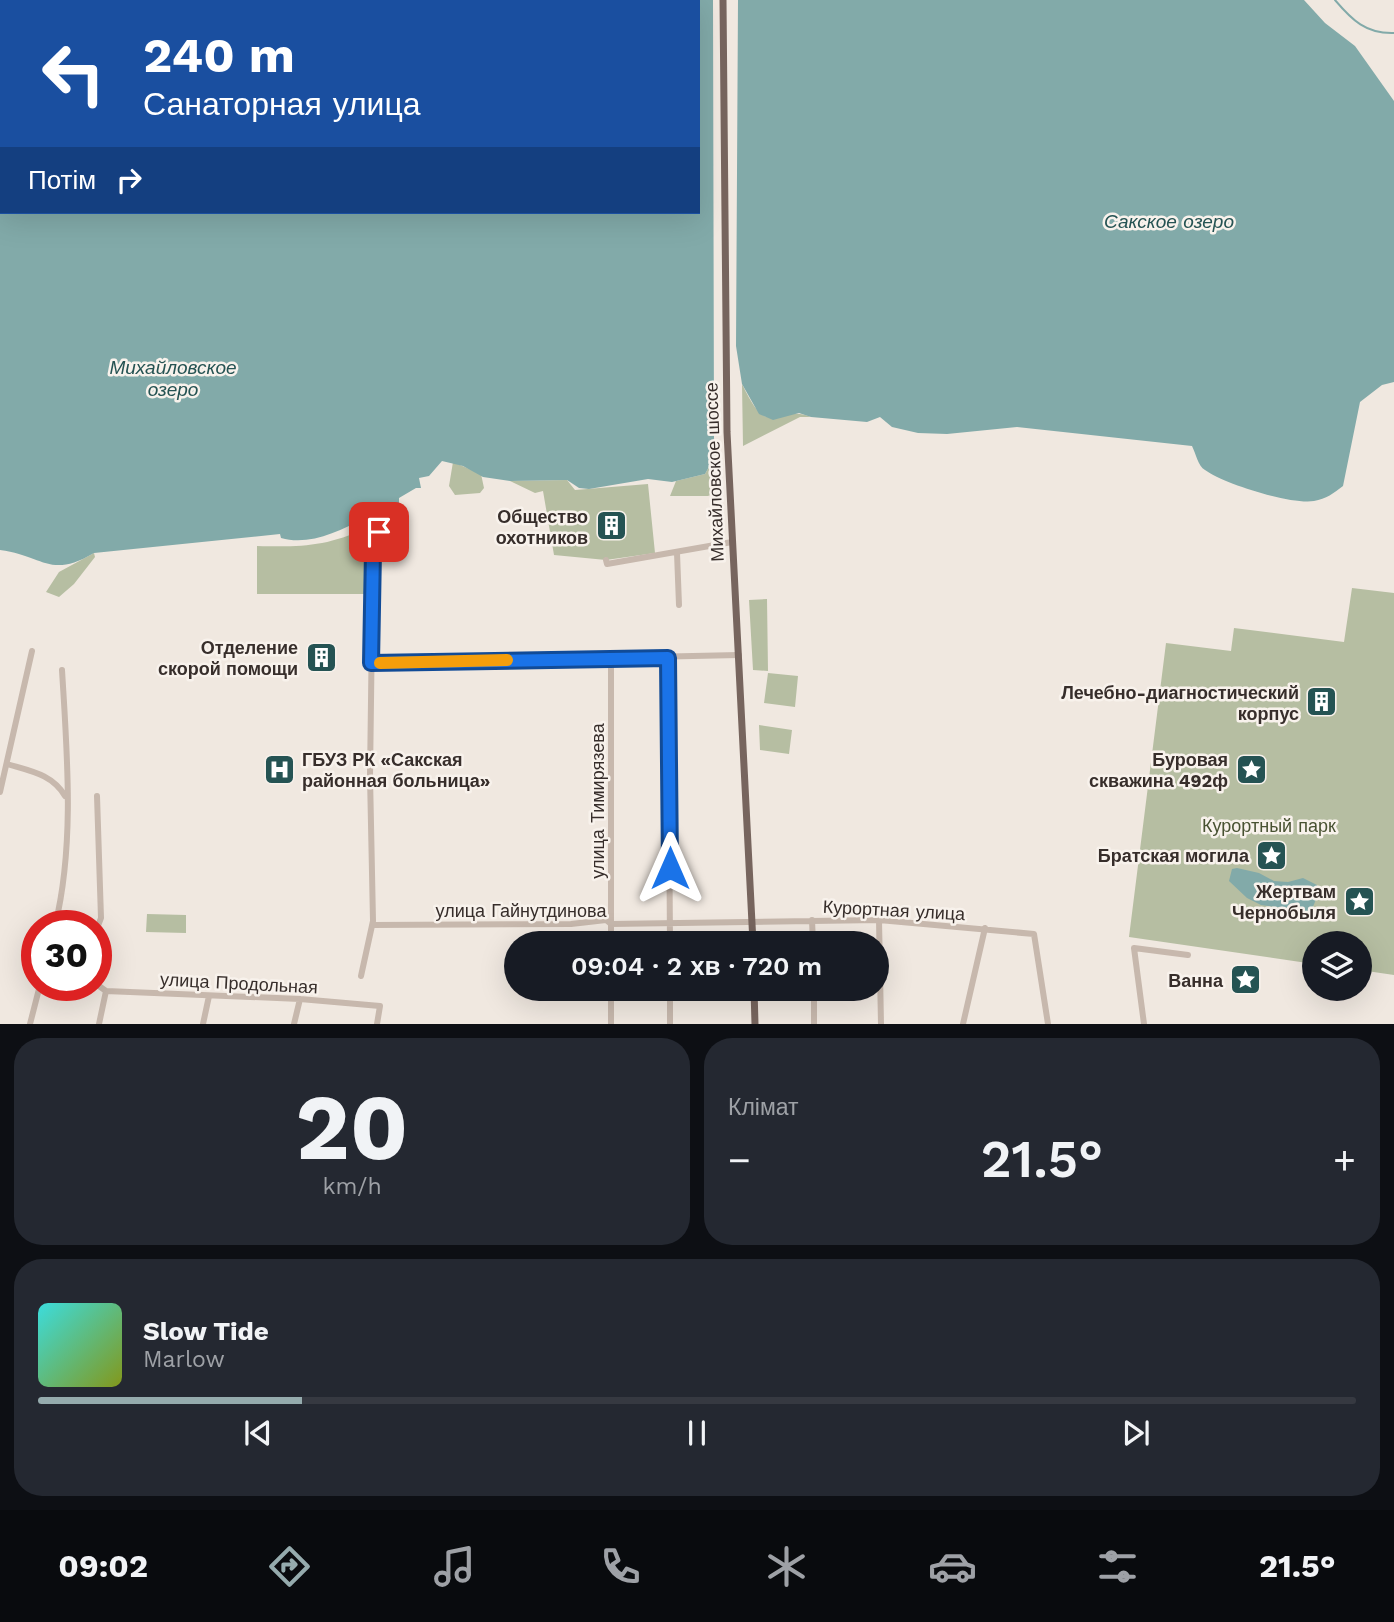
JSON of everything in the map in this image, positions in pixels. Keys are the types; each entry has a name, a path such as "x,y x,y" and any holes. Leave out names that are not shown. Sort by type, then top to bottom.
{"main road":[{"name":"Михайловское шоссе","path":"723,0 727,432 753,931"},
{"path":"754,1001 755,1024"}],"street":[{"path":"361,976 373,926 370,808 371,663 373,551 379,532"},
{"path":"606,560 607,564 732,542"},
{"path":"677,553 679,605"},
{"path":"0,792 32,652"},
{"path":"371,663 739,655"},
{"path":"668,658 670,931"},
{"name":"улица Тимирязева","path":"611,659 611,931"},
{"path":"59,910 62,898 66,798 62,670"},
{"path":"7,764 46,776 59,787 66,798"},
{"path":"97,796 101,910"},
{"name":"улица Гайнутдинова","path":"373,926 565,924 606,920 611,924 753,922"},
{"path":"812,920 812,931"},
{"path":"879,920 881,1024"},
{"name":"Курортная улица","path":"753,922 879,920 1034,934 1048,1024"},
{"path":"963,1024 985,928"},
{"path":"1144,1024 1134,948 1188,955"},
{"name":"улица Продольная","path":"112,991 300,999 380,1006 377,1024"},
{"path":"202,1024 209,996"},
{"path":"294,1024 300,999"},
{"path":"30,1024 36,1001"},
{"path":"99,1024 104,1001"},
{"path":"611,1001 611,1024"},
{"path":"670,1001 670,1024"},
{"path":"814,1001 814,1024"}],"green space":[{"path":"742,384 752,402 766,417 798,414 811,417 800,417 743,446"},
{"path":"714,438 719,470 717,492 708,496 670,496 676,481 705,474 710,465"},
{"path":"453,462 481,474 484,488 480,493 455,495 449,486"},
{"path":"567,480 575,490 648,484 655,553 606,560 554,555 543,491 535,493 510,481"},
{"path":"366,528 366,594 257,594 257,546 313,544 338,539"},
{"path":"94,553 95,557 74,584 59,597 46,592 59,572"},
{"name":"Курортный парк","path":"1352,588 1394,593 1394,975 1372,972 1372,931 1302,931 1302,962 1129,937 1166,643 1231,651 1234,628 1344,642"},
{"path":"767,599 768,671 753,670 749,600"},
{"path":"768,673 798,676 795,707 764,703"},
{"path":"759,725 792,730 789,754 760,750"},
{"path":"147,914 186,915 186,933 146,932"}],"water":[{"name":"Михайловское озеро","path":"700,0 713,0 714,438 710,465 705,474 672,482 648,479 589,489 579,488 567,480 510,481 483,477 463,466 442,461 429,476 419,478 421,488 399,498 399,504 390,502 376,506 363,512 364,518 334,533 313,539 291,540 281,538 280,534 94,553 79,561 57,565 0,550 0,214 700,214"},
{"name":"Сакское озеро","path":"738,0 1304,0 1325,23 1355,46 1394,101 1394,382 1382,385 1360,402 1343,486 1314,501 1275,497 1214,476 1199,463 1192,446 1017,427 947,434 918,433 892,427 880,417 867,422 811,417 799,413 773,420 759,414 742,384 736,346"},
{"path":"1232,869 1259,873 1274,881 1288,882 1303,878 1317,885 1313,907 1306,915 1295,919 1285,908 1261,905 1247,898 1229,881"}],"waterway":[{"path":"1335,0 1360,24 1375,31 1394,33"}],"slow traffic":[{"path":"380,663 507,660"}],"place":[{"name":"Общество охотников","path":"611,526"},
{"name":"Отделение скорой помощи","path":"321,657"},
{"name":"Лечебно-диагностический корпус","path":"1322,702"},
{"name":"ГБУЗ РК «Сакская районная больница»","path":"279,769"},
{"name":"Буровая скважина 492ф","path":"1251,769"},
{"name":"Братская могила","path":"1272,855"},
{"name":"Жертвам Чернобыля","path":"1359,901"},
{"name":"Ванна","path":"1246,980"}],"route":[{"path":"379,532 373,551 371,663 668,658 670,868"}]}
